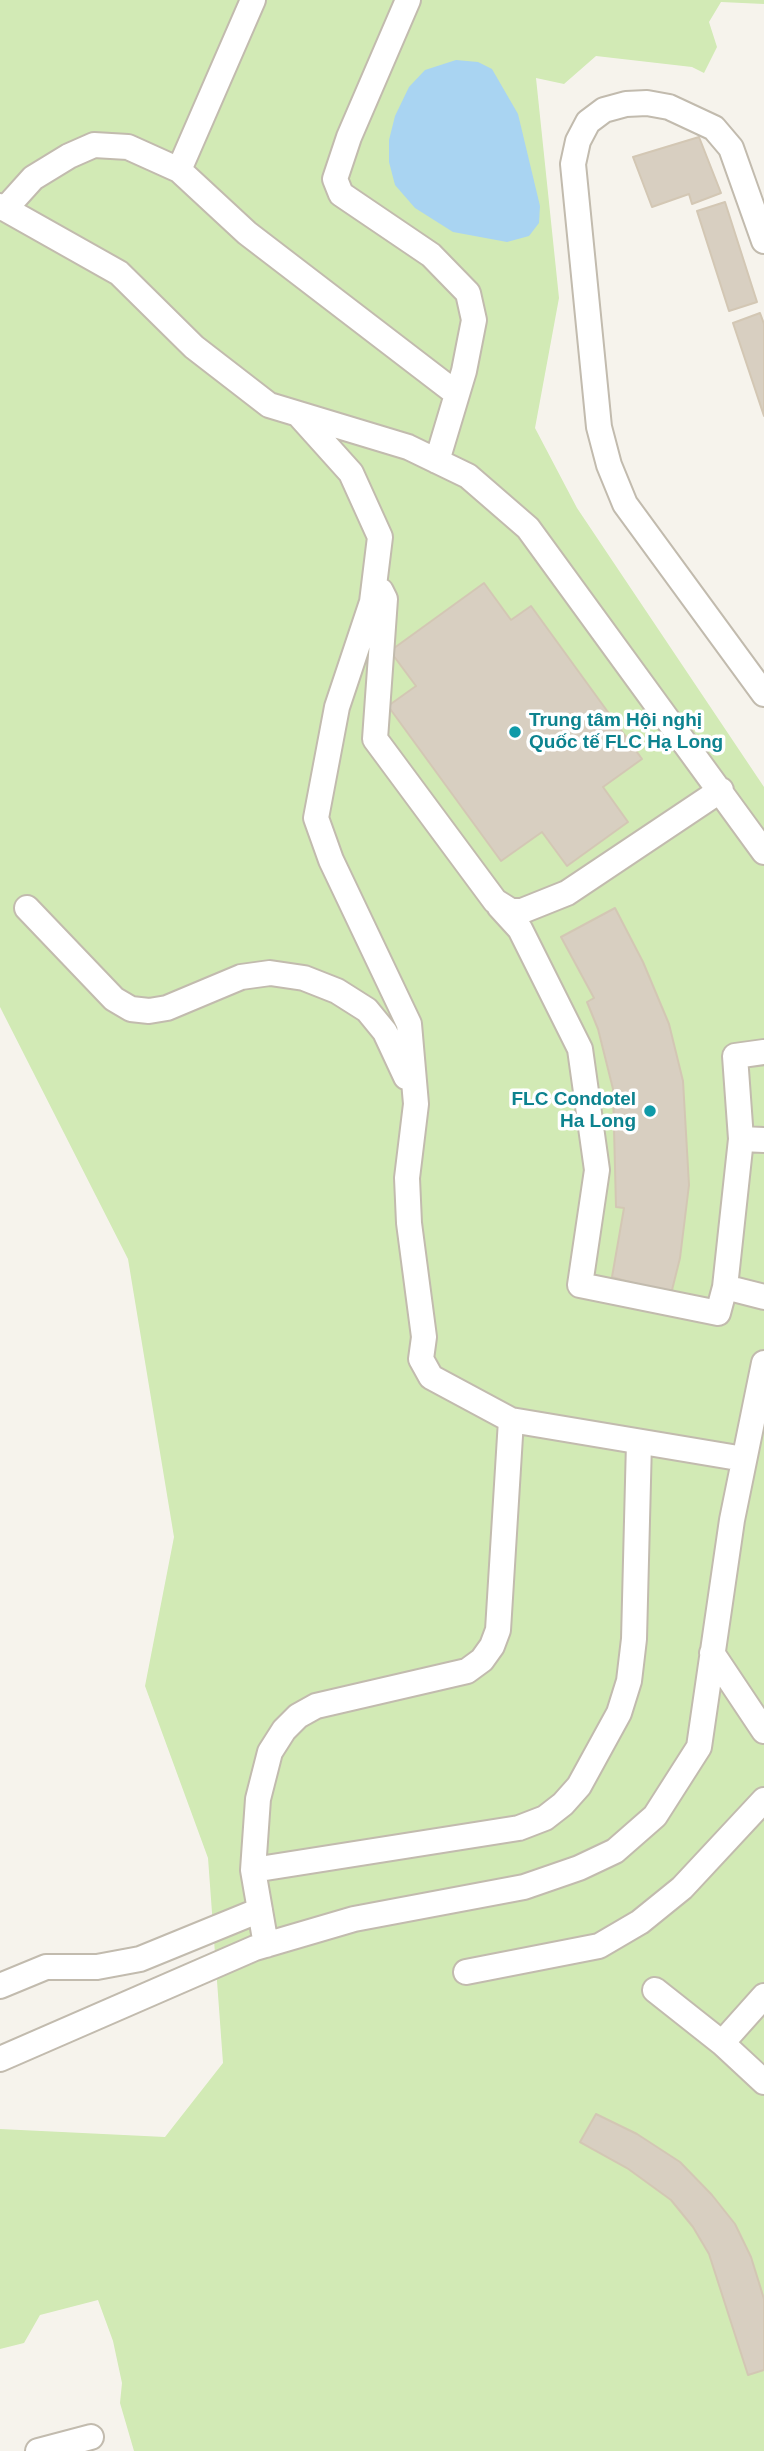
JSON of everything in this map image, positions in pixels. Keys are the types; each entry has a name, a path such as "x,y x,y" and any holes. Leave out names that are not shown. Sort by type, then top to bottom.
{"street":[{"path":"179,170 253,0"},
{"path":"408,0 349,137 335,179 341,194 431,255 468,293 474,320 457,394 437,461"},
{"path":"764,241 731,148 714,128 669,107 646,103 626,104 604,110 588,122 578,141 573,164 599,427 609,465 625,504 764,694"},
{"path":"457,394 247,233 179,170 128,146 94,145 33,178 3,207 119,274 194,347 269,405 408,447 468,476 528,528 764,852"},
{"path":"298,414 351,472 380,537 372,602 337,707 316,818 331,860 409,1024 416,1104 407,1178 409,1223 424,1337 421,1359 431,1377 510,1420 744,1459"},
{"path":"375,578 385,599 375,739 495,901 520,929 580,1049 597,1170 580,1285 718,1313 752,1139 735,1056 764,1052"},
{"path":"495,901 511,911 522,911 567,893 721,790"},
{"path":"27,908 114,999 131,1009 149,1011 167,1008 241,977 270,973 304,978 337,991 366,1010 386,1032 399,1056 416,1104"},
{"path":"724,1287 764,1297"},
{"path":"0,2059 266,1945 354,1919 524,1887 615,1851 656,1816 699,1746 744,1459 764,1363"},
{"path":"266,1945 253,1870 262,1775 270,1752 298,1716 316,1706 467,1671 482,1660 492,1646 498,1630 510,1420"},
{"path":"253,1870 519,1828 545,1818 563,1804 579,1786 619,1713 629,1681 634,1639 639,1442"},
{"path":"712,1653 764,1731"},
{"path":"466,1972 599,1945 639,1922 682,1888 764,1800"},
{"path":"0,1986 46,1967 97,1967 140,1959 260,1910"},
{"path":"655,1990 722,2043 764,2082"},
{"path":"722,2043 764,1996"},
{"path":"38,2451 91,2437"}],"green space":[{"path":"0,0 764,0 764,4 721,2 709,22 717,47 704,73 692,67 596,56 564,84 536,78 559,298 535,428 577,508 764,787 764,2451 134,2451 120,2403 122,2383 113,2341 98,2300 40,2315 24,2343 0,2349 0,2129 165,2137 223,2063 208,1858 145,1686 174,1537 128,1259 0,1007"}],"water":[{"path":"456,60 478,62 492,69 518,114 540,206 539,223 529,236 507,242 453,232 415,208 395,185 389,162 389,140 395,116 409,87 425,70"}],"building":[{"path":"699,137 721,193 692,204 689,194 652,207 633,157"},
{"path":"725,202 757,302 729,311 697,211"},
{"path":"760,313 764,324 764,416 733,323"},
{"name":"Trung tâm Hội nghị Quốc tế FLC Hạ Long","path":"484,583 511,620 531,606 642,759 603,787 628,822 567,866 542,832 501,861 388,706 416,686 390,651"},
{"name":"FLC Condotel Ha Long","path":"615,908 643,962 669,1024 683,1081 689,1185 680,1258 671,1294 612,1277 624,1208 616,1207 613,1089 598,1029 587,1002 594,998 561,937"},
{"path":"596,2114 637,2134 680,2162 735,2224 751,2257 764,2299 764,2370 748,2375 709,2254 693,2227 671,2200 627,2168 580,2142"}],"place":[{"name":"Trung tâm Hội nghị Quốc tế FLC Hạ Long","path":"515,732"},
{"name":"FLC Condotel Ha Long","path":"650,1111"}]}
